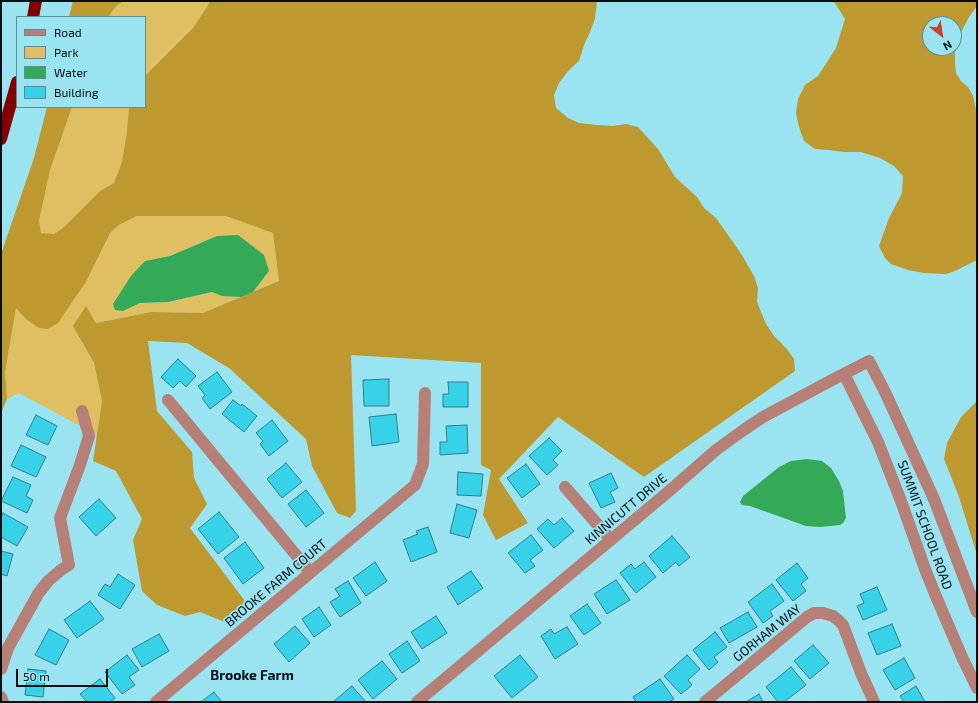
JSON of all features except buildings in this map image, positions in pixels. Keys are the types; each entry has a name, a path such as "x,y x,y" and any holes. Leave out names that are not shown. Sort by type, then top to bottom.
{"highway":[{"path":"33,16 36,1"},
{"path":"1,139 16,86"}],"street":[{"name":"KINNICUTT DRIVE","path":"417,702 716,450 763,417 869,362"},
{"name":"SUMMIT SCHOOL ROAD","path":"869,362 886,394 934,499 977,612"},
{"name":"SUMMIT SCHOOL ROAD","path":"844,374 878,442 902,501 935,594 977,688"},
{"name":"BROOKE FARM COURT","path":"156,702 415,485 423,464 424,393"},
{"path":"168,400 310,572"},
{"path":"1,669 8,648 38,594 48,581 69,565 60,518 89,436 82,411"},
{"path":"565,487 611,540"},
{"name":"GORHAM WAY","path":"705,702 807,617 814,614 823,613 833,616 843,625 860,673 874,702"},
{"path":"1,697 2,702"}],"green space":[{"path":"124,1 210,1 193,28 146,75 146,16 109,16 117,5"},
{"path":"72,108 129,108 122,162 114,183 100,191 63,228 54,234 41,233 39,221 50,170"},
{"path":"136,216 226,216 273,233 279,281 253,292 269,271 217,236 170,256 145,261 123,311 140,303 168,302 212,292 222,296 241,297 203,313 151,312 96,323 86,306 77,334 94,363 102,401 97,435 19,393 7,399 5,372 16,307 26,319 87,280 110,233 119,225"}],"shaded area":[{"path":"73,1 124,1 117,5 109,16 69,16"},
{"path":"210,1 597,1 595,19 579,61 568,71 559,83 554,95 556,108 568,118 579,123 613,126 626,124 638,127 658,149 675,177 697,197 704,208 716,218 742,255 755,278 758,289 757,302 766,324 774,336 794,359 795,371 644,477 558,417 499,479 528,523 496,540 483,515 491,470 481,465 481,363 351,355 356,511 350,518 337,513 312,466 306,439 229,368 187,343 148,341 157,411 192,452 194,478 207,504 190,528 245,601 238,615 225,622 200,612 185,616 157,605 142,591 133,540 142,519 116,471 93,461 102,401 94,363 73,326 86,306 96,323 151,312 203,313 279,281 273,233 226,216 136,216 119,225 110,233 87,280 58,323 48,329 39,328 26,319 16,308 5,372 7,399 1,413 1,254 34,158 47,108 72,108 50,170 39,221 41,233 54,234 63,228 100,191 114,183 122,162 129,108 146,108 146,75 193,28"},
{"path":"831,1 977,1 977,6 962,30 962,16 922,16 922,56 955,56 956,73 961,81 968,87 973,96 977,115 977,260 955,271 946,274 924,273 908,270 891,264 885,258 879,246 889,218 902,193 903,176 894,166 880,158 861,152 815,149 804,141 796,113 798,99 805,85 818,76 836,48 845,19 835,3"},
{"path":"976,402 977,555 958,494 944,459 947,443 961,417"}],"water":[{"path":"238,235 264,255 269,271 253,292 241,297 222,296 212,292 168,302 140,303 123,311 115,310 113,304 131,276 145,261 170,256 217,236"},
{"path":"807,459 822,461 831,468 839,481 843,491 846,518 843,523 840,525 820,527 806,526 750,506 742,505 740,502 743,496 779,467 791,461"}],"district":[{"name":"Brooke Farm","path":"252,675"}]}
